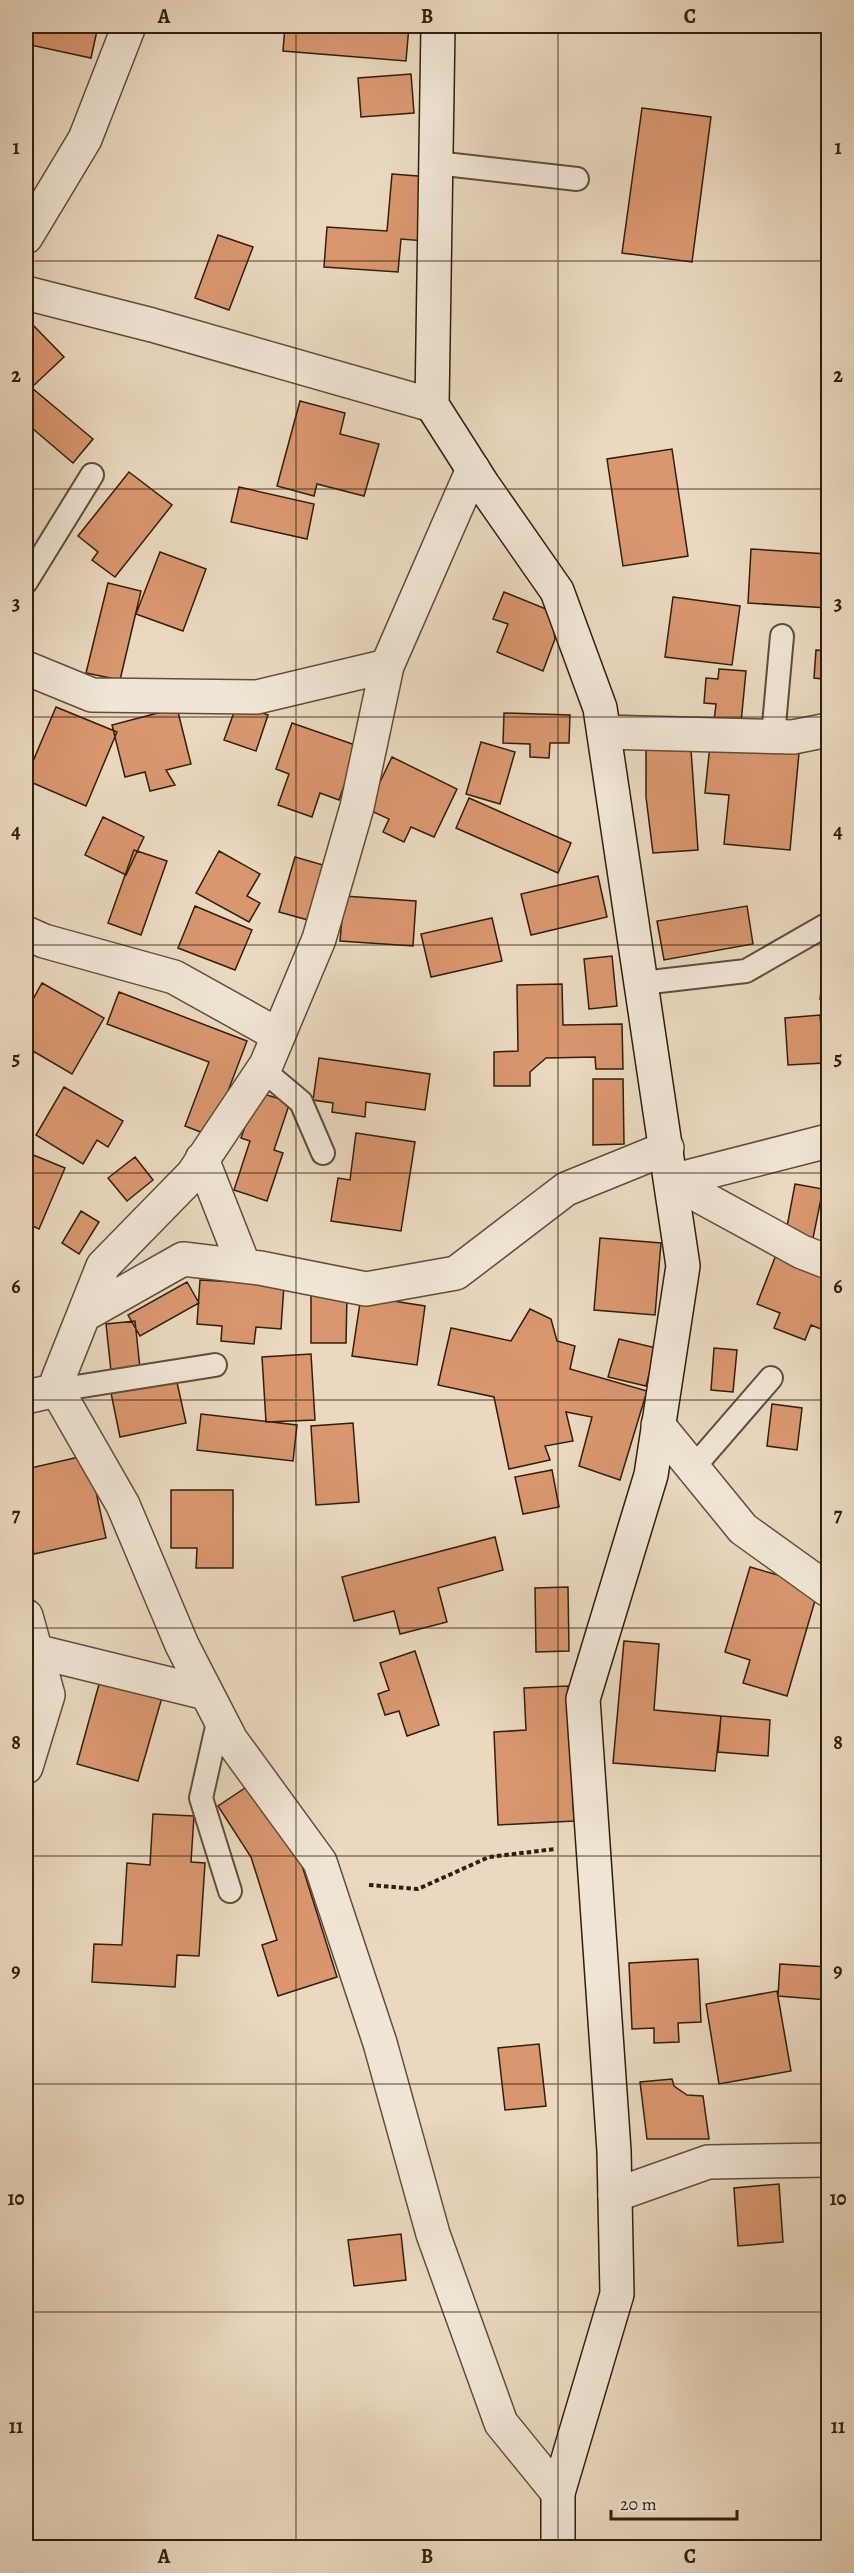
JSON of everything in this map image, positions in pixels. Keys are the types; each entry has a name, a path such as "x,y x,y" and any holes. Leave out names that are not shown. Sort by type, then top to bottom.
{"street":[{"path":"26,237 85,138 129,26"},
{"path":"438,26 432,405 557,591 600,708 683,1266 651,1475 583,1699 614,2151 616,2294 558,2493 558,2547"},
{"path":"26,293 152,325 432,405"},
{"path":"473,469 387,666 357,807 319,939 263,1070 192,1174 103,1266 58,1379 57,1390 123,1505 182,1645 231,1740 320,1862 380,2043 434,2234 501,2423 558,2493"},
{"path":"26,668 92,694 257,697 387,666"},
{"path":"604,732 793,737 828,730"},
{"path":"26,933 44,941 174,977 278,1035"},
{"path":"672,1181 828,1141"},
{"path":"84,1315 183,1259 244,1266 366,1289 456,1273 566,1189 667,1148"},
{"path":"202,1159 244,1266"},
{"path":"672,1181 802,1252 828,1262"},
{"path":"26,1397 57,1390"},
{"path":"658,1425 743,1529 825,1584"},
{"path":"26,1616 48,1695 26,1767"},
{"path":"35,1651 213,1705"},
{"path":"615,2195 708,2162 828,2160"}],"lane":[{"path":"436,163 577,179"},
{"path":"26,582 92,475"},
{"path":"772,736 782,636"},
{"path":"642,983 746,971 828,924"},
{"path":"263,1070 301,1102 323,1153"},
{"path":"57,1390 215,1365"},
{"path":"693,1468 771,1378"},
{"path":"213,1705 201,1798 230,1891"}],"path":[{"path":"326,1882 418,1889 489,1857 593,1844"}],"building":[{"path":"30,26 98,26 91,58 26,44"},
{"path":"285,26 409,26 406,61 283,51"},
{"path":"411,74 414,113 361,117 358,78"},
{"path":"642,108 711,117 692,262 622,253"},
{"path":"392,174 430,177 425,241 401,239 398,272 324,267 327,227 387,231"},
{"path":"218,235 253,247 229,310 195,298"},
{"path":"32,324 64,357 32,387 26,380 26,330"},
{"path":"26,383 93,439 73,463 26,423"},
{"path":"300,401 345,413 340,434 379,444 364,496 317,484 314,496 277,486"},
{"path":"672,449 688,556 623,566 607,459"},
{"path":"129,472 172,505 115,577 92,560 98,552 78,536"},
{"path":"239,487 314,504 307,539 231,522"},
{"path":"751,549 828,554 828,608 748,603"},
{"path":"160,552 206,569 183,631 136,614"},
{"path":"108,583 141,591 120,680 86,673"},
{"path":"504,592 551,611 555,639 543,671 497,652 508,624 493,619"},
{"path":"673,597 740,606 732,665 665,657"},
{"path":"816,650 828,651 828,699 822,699 823,679 814,678"},
{"path":"719,669 746,671 741,723 714,721 716,704 704,703 706,678 718,679"},
{"path":"237,704 268,715 256,751 224,740"},
{"path":"56,707 117,732 86,806 26,780 26,764 31,766"},
{"path":"177,708 191,764 166,770 175,785 150,791 145,772 125,777 112,725"},
{"path":"504,713 570,715 569,743 550,743 549,758 530,757 530,744 503,743"},
{"path":"292,723 358,746 339,800 320,793 312,817 278,805 289,774 276,769"},
{"path":"481,742 515,752 500,804 466,794"},
{"path":"710,745 799,753 790,850 724,844 729,795 705,793"},
{"path":"646,750 691,750 698,850 653,853 646,797"},
{"path":"392,757 457,789 434,837 411,827 404,842 383,832 389,819 367,809"},
{"path":"469,798 571,843 558,873 456,828"},
{"path":"103,817 144,837 126,875 85,855"},
{"path":"134,850 167,861 141,935 108,923"},
{"path":"219,851 260,874 247,896 260,903 249,922 196,893"},
{"path":"295,857 323,865 308,920 279,912"},
{"path":"598,876 607,917 531,935 521,894"},
{"path":"344,896 416,901 413,946 340,941"},
{"path":"195,906 252,930 235,970 178,948"},
{"path":"747,906 753,944 664,960 657,921"},
{"path":"492,918 502,961 431,977 421,934"},
{"path":"826,949 828,949 828,1000 820,999"},
{"path":"612,956 617,1006 589,1009 584,959"},
{"path":"42,983 104,1018 72,1074 26,1047 26,1012"},
{"path":"562,984 563,1025 622,1024 623,1069 596,1069 595,1057 546,1058 530,1072 530,1086 494,1086 494,1052 518,1051 517,985"},
{"path":"119,992 247,1041 211,1136 185,1126 209,1062 107,1024"},
{"path":"820,1015 824,1063 788,1065 785,1018"},
{"path":"319,1058 430,1074 425,1110 366,1102 365,1117 332,1112 333,1103 313,1100"},
{"path":"593,1079 623,1079 624,1144 593,1145"},
{"path":"64,1087 123,1121 108,1147 97,1140 83,1164 36,1135"},
{"path":"257,1092 290,1102 274,1150 283,1153 267,1201 234,1190 250,1141 241,1138"},
{"path":"356,1133 415,1142 401,1231 331,1221 338,1178 350,1180"},
{"path":"26,1152 65,1168 39,1229 26,1223"},
{"path":"135,1157 153,1180 127,1201 108,1178"},
{"path":"795,1184 823,1189 813,1238 786,1232"},
{"path":"81,1211 99,1222 79,1254 62,1243"},
{"path":"600,1238 661,1243 655,1315 594,1310"},
{"path":"776,1255 828,1275 828,1332 811,1325 805,1340 774,1328 780,1313 757,1304"},
{"path":"200,1280 284,1285 281,1329 256,1327 254,1344 221,1341 222,1326 197,1324"},
{"path":"187,1282 199,1303 140,1336 128,1315"},
{"path":"311,1293 347,1294 346,1343 311,1343"},
{"path":"361,1296 425,1306 417,1365 352,1356"},
{"path":"530,1309 551,1319 557,1341 575,1346 570,1369 647,1391 620,1480 579,1466 592,1417 566,1412 573,1441 545,1446 550,1460 509,1469 494,1397 438,1385 451,1328 511,1341"},
{"path":"135,1321 140,1368 111,1371 106,1324"},
{"path":"619,1339 656,1348 646,1386 608,1377"},
{"path":"714,1348 737,1350 733,1392 711,1390"},
{"path":"311,1354 315,1420 266,1422 262,1357"},
{"path":"176,1378 186,1423 120,1437 111,1393"},
{"path":"772,1404 802,1408 797,1450 767,1446"},
{"path":"201,1414 297,1425 293,1461 197,1450"},
{"path":"353,1423 359,1502 316,1505 311,1426"},
{"path":"88,1455 106,1538 34,1554 26,1516 26,1469"},
{"path":"552,1470 559,1507 523,1514 515,1477"},
{"path":"171,1490 233,1490 233,1568 196,1568 197,1548 171,1548"},
{"path":"495,1537 503,1570 438,1588 447,1622 400,1634 394,1611 354,1621 342,1577"},
{"path":"750,1567 819,1587 787,1696 743,1683 750,1660 725,1652"},
{"path":"568,1587 569,1651 536,1652 535,1588"},
{"path":"624,1641 659,1644 654,1710 721,1716 715,1771 613,1763"},
{"path":"415,1651 439,1725 407,1736 399,1711 385,1715 378,1694 389,1690 380,1663"},
{"path":"101,1677 163,1694 138,1781 77,1764"},
{"path":"568,1686 574,1821 498,1825 494,1732 526,1730 524,1688"},
{"path":"721,1716 770,1720 768,1756 718,1752"},
{"path":"251,1784 300,1859 337,1977 278,1996 262,1945 277,1940 251,1857 218,1806"},
{"path":"153,1814 194,1816 191,1862 205,1863 199,1956 177,1955 175,1987 92,1982 94,1944 122,1945 127,1863 150,1865"},
{"path":"698,1959 701,2022 678,2023 679,2042 654,2043 654,2028 632,2029 629,1963"},
{"path":"780,1964 828,1967 828,2000 778,1996"},
{"path":"777,1991 791,2071 719,2084 706,2004"},
{"path":"539,2044 546,2106 505,2110 498,2048"},
{"path":"672,2079 674,2086 687,2095 703,2096 709,2139 647,2139 640,2082"},
{"path":"779,2184 783,2242 738,2246 734,2188"},
{"path":"401,2234 406,2280 354,2286 348,2240"}]}
